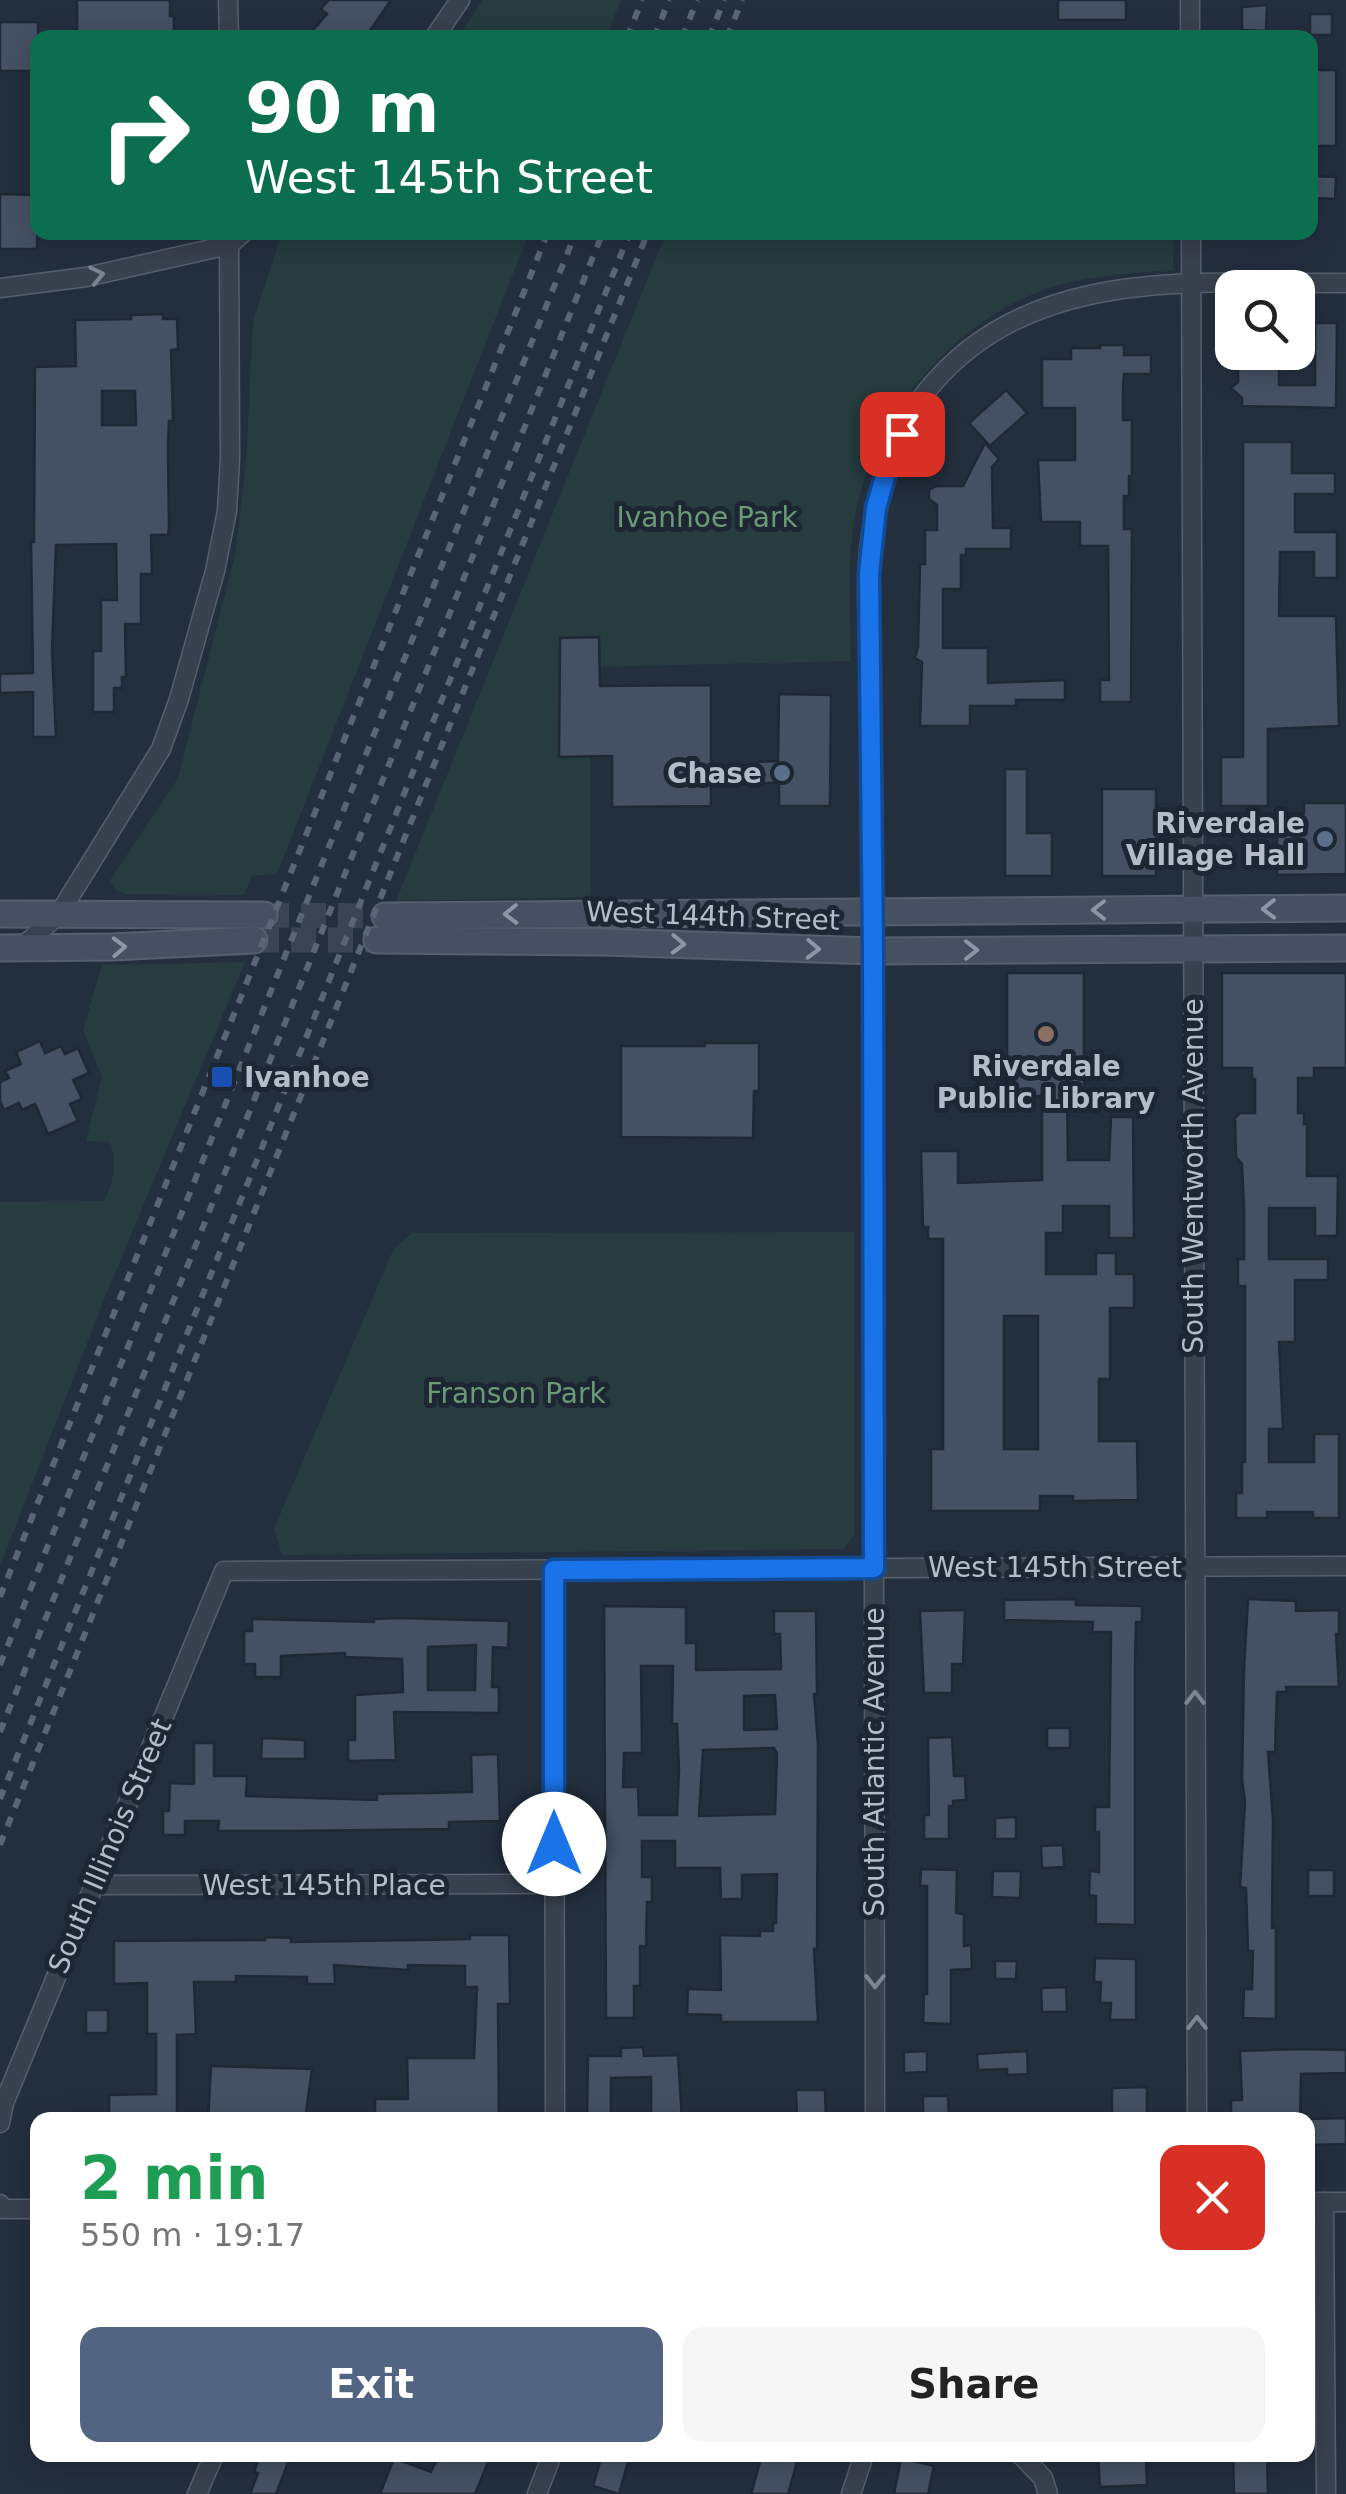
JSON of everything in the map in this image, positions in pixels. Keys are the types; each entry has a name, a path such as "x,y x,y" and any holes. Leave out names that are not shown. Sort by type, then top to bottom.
{"street":[{"path":"228,0 228,30"},
{"path":"439,30 460,0"},
{"path":"1190,0 1190,30"},
{"path":"0,288 86,277 223,240"},
{"path":"11,948 58,914 161,749 179,699 215,571 227,512 234,240"},
{"name":"South Wentworth Avenue","path":"1190,240 1197,2112"},
{"name":"South Atlantic Avenue","path":"875,2112 870,538 886,473 924,395 955,361 1037,310 1078,296 1138,285 1346,283"},
{"name":"West 144th Street","path":"1346,908 608,913 381,928 603,942 873,951 1346,948"},
{"path":"603,942 608,913"},
{"path":"0,914 264,915"},
{"path":"11,948 254,940"},
{"name":"West 145th Street","path":"224,1571 1346,1566"},
{"path":"554,1570 555,2112"},
{"name":"South Illinois Street","path":"0,2123 4,2103 224,1571"},
{"name":"West 145th Place","path":"93,1885 555,1884"},
{"path":"1326,2494 1316,2202 1346,2202"},
{"path":"1,2206 30,2208"},
{"path":"197,2494 211,2462"},
{"path":"537,2494 549,2462"},
{"path":"851,2494 862,2462"},
{"path":"1028,2462 1043,2478 1048,2494"}],"green space":[{"path":"483,0 621,0 609,30 463,30"},
{"path":"280,240 526,240 277,874 252,876 244,895 125,894 115,890 110,880 178,778 235,555 246,463 253,321"},
{"name":"Ivanhoe Park","path":"663,240 1173,240 1173,270 1073,282 1019,300 982,322 919,381 874,455 860,496 849,584 851,661 590,667 591,897 396,901"},
{"path":"245,962 105,1297 0,1566 0,1202 104,1201 114,1165 110,1142 86,1141 102,1077 83,1030 102,965"},
{"name":"Franson Park","path":"854,1232 855,1534 843,1549 282,1555 274,1529 393,1250 412,1233"}],"building":[{"path":"77,0 170,0 170,16 174,16 174,30 77,30"},
{"path":"329,0 391,0 370,30 313,30 327,14 321,9"},
{"path":"1058,0 1126,0 1126,20 1058,20"},
{"path":"1267,5 1266,30 1242,30 1242,7"},
{"path":"1310,14 1332,14 1332,35 1318,35 1318,30 1310,30"},
{"path":"0,22 38,22 38,30 30,30 30,71 0,71"},
{"path":"1318,70 1336,70 1336,146 1318,146"},
{"path":"1318,176 1336,177 1335,199 1318,198"},
{"path":"0,194 30,195 30,240 37,240 37,249 0,249"},
{"path":"163,314 163,319 177,319 178,349 171,350 173,421 169,421 168,535 151,535 152,574 141,574 141,624 125,624 126,677 122,677 122,688 114,688 114,712 93,712 93,651 101,651 101,600 117,600 116,544 56,545 52,650 56,737 33,737 33,692 0,693 0,674 33,673 35,367 76,366 75,320 131,319 131,315","holes":["102,391 135,391 136,425 102,425"]},
{"path":"1315,323 1337,323 1336,408 1242,406 1242,398 1231,388 1238,382 1238,370 1279,370 1279,385 1315,385"},
{"path":"1124,345 1124,355 1151,355 1151,374 1124,374 1123,388 1123,420 1132,420 1132,476 1129,496 1124,496 1124,529 1132,529 1131,702 1100,702 1100,680 1109,680 1108,546 1080,546 1080,522 1041,522 1038,460 1075,460 1075,408 1042,408 1042,359 1071,359 1071,348"},
{"path":"1006,390 1027,413 990,446 969,423"},
{"path":"1243,442 1292,442 1292,473 1335,473 1335,494 1295,494 1295,532 1337,532 1337,578 1314,578 1314,552 1280,552 1279,616 1336,616 1339,726 1268,729 1268,806 1221,806 1221,757 1243,757"},
{"path":"985,443 999,459 992,467 993,528 1011,528 1011,549 966,549 966,555 961,555 961,589 943,589 943,648 988,648 988,683 1065,680 1065,700 1016,700 1016,706 970,706 970,726 920,726 922,662 915,658 920,564 925,564 925,530 937,530 937,505 929,499 929,490 936,486 963,486"},
{"path":"599,637 600,686 711,685 711,806 612,807 612,756 559,757 560,638"},
{"path":"779,694 831,695 830,806 779,806 779,783 759,783 758,762 778,761"},
{"path":"1005,769 1027,769 1027,833 1052,833 1052,876 1005,876"},
{"path":"1102,789 1156,789 1156,876 1102,876"},
{"name":"Riverdale Village Hall","path":"1304,803 1346,803 1346,874 1277,875 1277,813 1304,813"},
{"path":"1007,973 1084,973 1084,1096 1067,1096 1068,1160 1109,1160 1111,1117 1133,1117 1134,1238 1109,1238 1109,1206 1063,1206 1063,1233 1046,1233 1046,1274 1096,1274 1096,1253 1116,1253 1116,1274 1134,1274 1134,1308 1110,1308 1110,1379 1099,1379 1099,1441 1137,1441 1138,1500 1073,1501 1073,1496 1040,1496 1040,1511 931,1511 931,1449 943,1449 943,1239 928,1239 928,1227 923,1227 921,1151 958,1151 958,1183 1042,1180 1042,1096 1007,1096","holes":["1004,1316 1038,1316 1038,1449 1004,1449"]},
{"path":"1222,973 1346,973 1346,1068 1314,1068 1314,1078 1298,1078 1298,1113 1304,1113 1307,1124 1307,1176 1338,1176 1337,1236 1315,1236 1315,1208 1269,1208 1269,1259 1328,1259 1328,1280 1295,1280 1295,1342 1279,1342 1283,1429 1269,1429 1269,1462 1314,1462 1314,1434 1339,1434 1339,1518 1313,1518 1313,1512 1267,1512 1267,1518 1236,1518 1236,1493 1242,1493 1245,1462 1245,1286 1238,1286 1238,1259 1244,1259 1244,1208 1235,1118 1240,1113 1255,1113 1255,1079 1252,1068 1222,1068"},
{"path":"40,1041 45,1053 61,1046 65,1054 78,1048 89,1073 73,1080 82,1099 70,1104 78,1121 48,1134 35,1104 22,1110 19,1103 4,1110 0,1101 0,1082 9,1078 5,1071 21,1064 16,1052"},
{"path":"759,1043 759,1091 754,1091 753,1138 621,1137 621,1046"},
{"path":"1076,1599 1076,1605 1142,1606 1142,1622 1136,1622 1135,1664 1135,1925 1096,1924 1096,1896 1089,1895 1090,1871 1099,1872 1095,1807 1109,1807 1111,1632 1092,1632 1093,1622 1004,1620 1004,1600"},
{"path":"1248,1599 1296,1601 1296,1611 1339,1610 1339,1687 1286,1687 1287,1692 1277,1692 1275,1752 1268,1752 1276,2019 1243,2018 1244,1989 1252,1989 1253,1951 1248,1951 1246,1888 1240,1887"},
{"path":"604,1606 686,1607 686,1643 696,1643 696,1670 781,1669 780,1634 774,1634 774,1611 816,1611 814,1949 818,2022 721,2022 721,2015 687,2014 688,1989 721,1990 720,1935 760,1936 760,1931 773,1931 777,1874 742,1875 742,1899 721,1899 720,1868 675,1868 675,1841 642,1841 642,1877 652,1877 652,1902 647,1902 646,1947 640,1946 640,1986 634,1986 634,2018 606,2018","holes":["641,1666 673,1666 672,1724 677,1724 679,1769 677,1815 639,1815 638,1787 623,1787 624,1753 642,1753","775,1695 777,1729 744,1730 744,1696","774,1748 775,1814 699,1816 703,1750"]},
{"path":"965,1610 963,1664 952,1664 952,1693 924,1693 920,1611"},
{"path":"252,1619 509,1621 508,1648 493,1647 492,1687 499,1687 499,1713 394,1712 396,1760 348,1761 348,1740 355,1740 355,1695 403,1692 402,1659 345,1657 345,1653 281,1656 281,1677 255,1677 255,1664 244,1664 244,1631 252,1631","holes":["476,1645 475,1690 428,1690 428,1647"]},
{"path":"1047,1728 1070,1728 1070,1748 1047,1748"},
{"path":"952,1737 954,1776 965,1776 966,1800 953,1801 953,1806 949,1806 949,1839 924,1839 924,1815 929,1815 928,1738"},
{"path":"262,1738 305,1740 305,1759 261,1759"},
{"path":"194,1743 214,1743 214,1776 247,1776 246,1796 377,1800 377,1794 472,1792 471,1755 498,1754 500,1821 449,1822 449,1829 218,1831 219,1821 185,1821 185,1835 163,1835 163,1811 169,1811 170,1783 194,1784"},
{"path":"1016,1817 1016,1839 995,1839 995,1818"},
{"path":"1063,1845 1064,1867 1042,1868 1041,1846"},
{"path":"921,1869 957,1870 956,1913 964,1914 964,1946 971,1945 972,1969 951,1970 951,2024 923,2023 927,1994 927,1886 920,1886"},
{"path":"1308,1870 1334,1870 1334,1896 1308,1896"},
{"path":"993,1871 1021,1871 1020,1898 992,1897"},
{"path":"470,1935 509,1935 510,2004 498,2004 499,2112 375,2112 375,2099 408,2099 407,2058 474,2058 477,1987 465,1987 465,1966 408,1965 408,1970 334,1965 335,1984 307,1984 307,1977 236,1976 236,1982 194,1982 196,2034 177,2035 177,2112 109,2112 109,2095 156,2094 156,2034 147,2034 147,1983 114,1984 114,1941 265,1937 291,1938 291,1942 470,1939"},
{"path":"1095,1958 1136,1959 1136,2020 1110,2020 1111,2003 1100,2003 1101,1982 1094,1982"},
{"path":"995,1961 1017,1961 1016,1979 995,1979"},
{"path":"1066,1987 1067,2012 1042,2012 1041,1988"},
{"path":"86,2010 108,2010 108,2033 86,2033"},
{"path":"643,2047 644,2056 678,2055 682,2112 651,2112 651,2077 611,2078 611,2112 587,2112 588,2056 621,2056 621,2048"},
{"path":"1346,2050 1346,2073 1301,2074 1300,2112 1231,2112 1231,2100 1242,2100 1240,2051"},
{"path":"927,2051 927,2072 904,2073 904,2052"},
{"path":"1027,2051 1028,2074 1007,2075 1007,2069 978,2070 977,2054"},
{"path":"211,2066 312,2069 306,2112 208,2112"},
{"path":"1147,2087 1147,2112 1112,2112 1112,2088"},
{"path":"796,2090 825,2090 826,2112 797,2112"},
{"path":"923,2096 948,2096 949,2112 923,2112"},
{"path":"1346,2118 1346,2144 1315,2145 1315,2119"},
{"path":"258,2462 288,2462 276,2494 250,2494 258,2473 254,2472"},
{"path":"392,2462 405,2462 431,2472 436,2462 488,2462 475,2494 380,2494"},
{"path":"600,2462 628,2462 619,2494 593,2486"},
{"path":"760,2462 797,2462 788,2494 751,2494"},
{"path":"900,2462 934,2466 928,2494 894,2494"},
{"path":"1098,2462 1146,2462 1147,2485 1100,2487"},
{"path":"1233,2462 1267,2462 1268,2494 1234,2494"}],"tunnel":[{"path":"264,915 385,916"},
{"path":"254,940 377,940"}],"railway":[{"path":"630,30 642,0"},
{"path":"657,30 669,0"},
{"path":"685,30 697,0"},
{"path":"712,30 724,0"},
{"path":"730,30 742,0"},
{"path":"0,1597 545,240"},
{"path":"0,1665 573,240"},
{"path":"0,1732 600,240"},
{"path":"0,1799 627,240"},
{"path":"0,1845 645,240"}],"place":[{"name":"Chase","path":"782,773"},
{"name":"Riverdale Village Hall","path":"1325,839"},
{"name":"Riverdale Public Library","path":"1046,1034"},
{"name":"Ivanhoe","path":"222,1077"}],"route":[{"path":"554,1844 554,1570 874,1568 869,574 876,508 902,434"}]}
